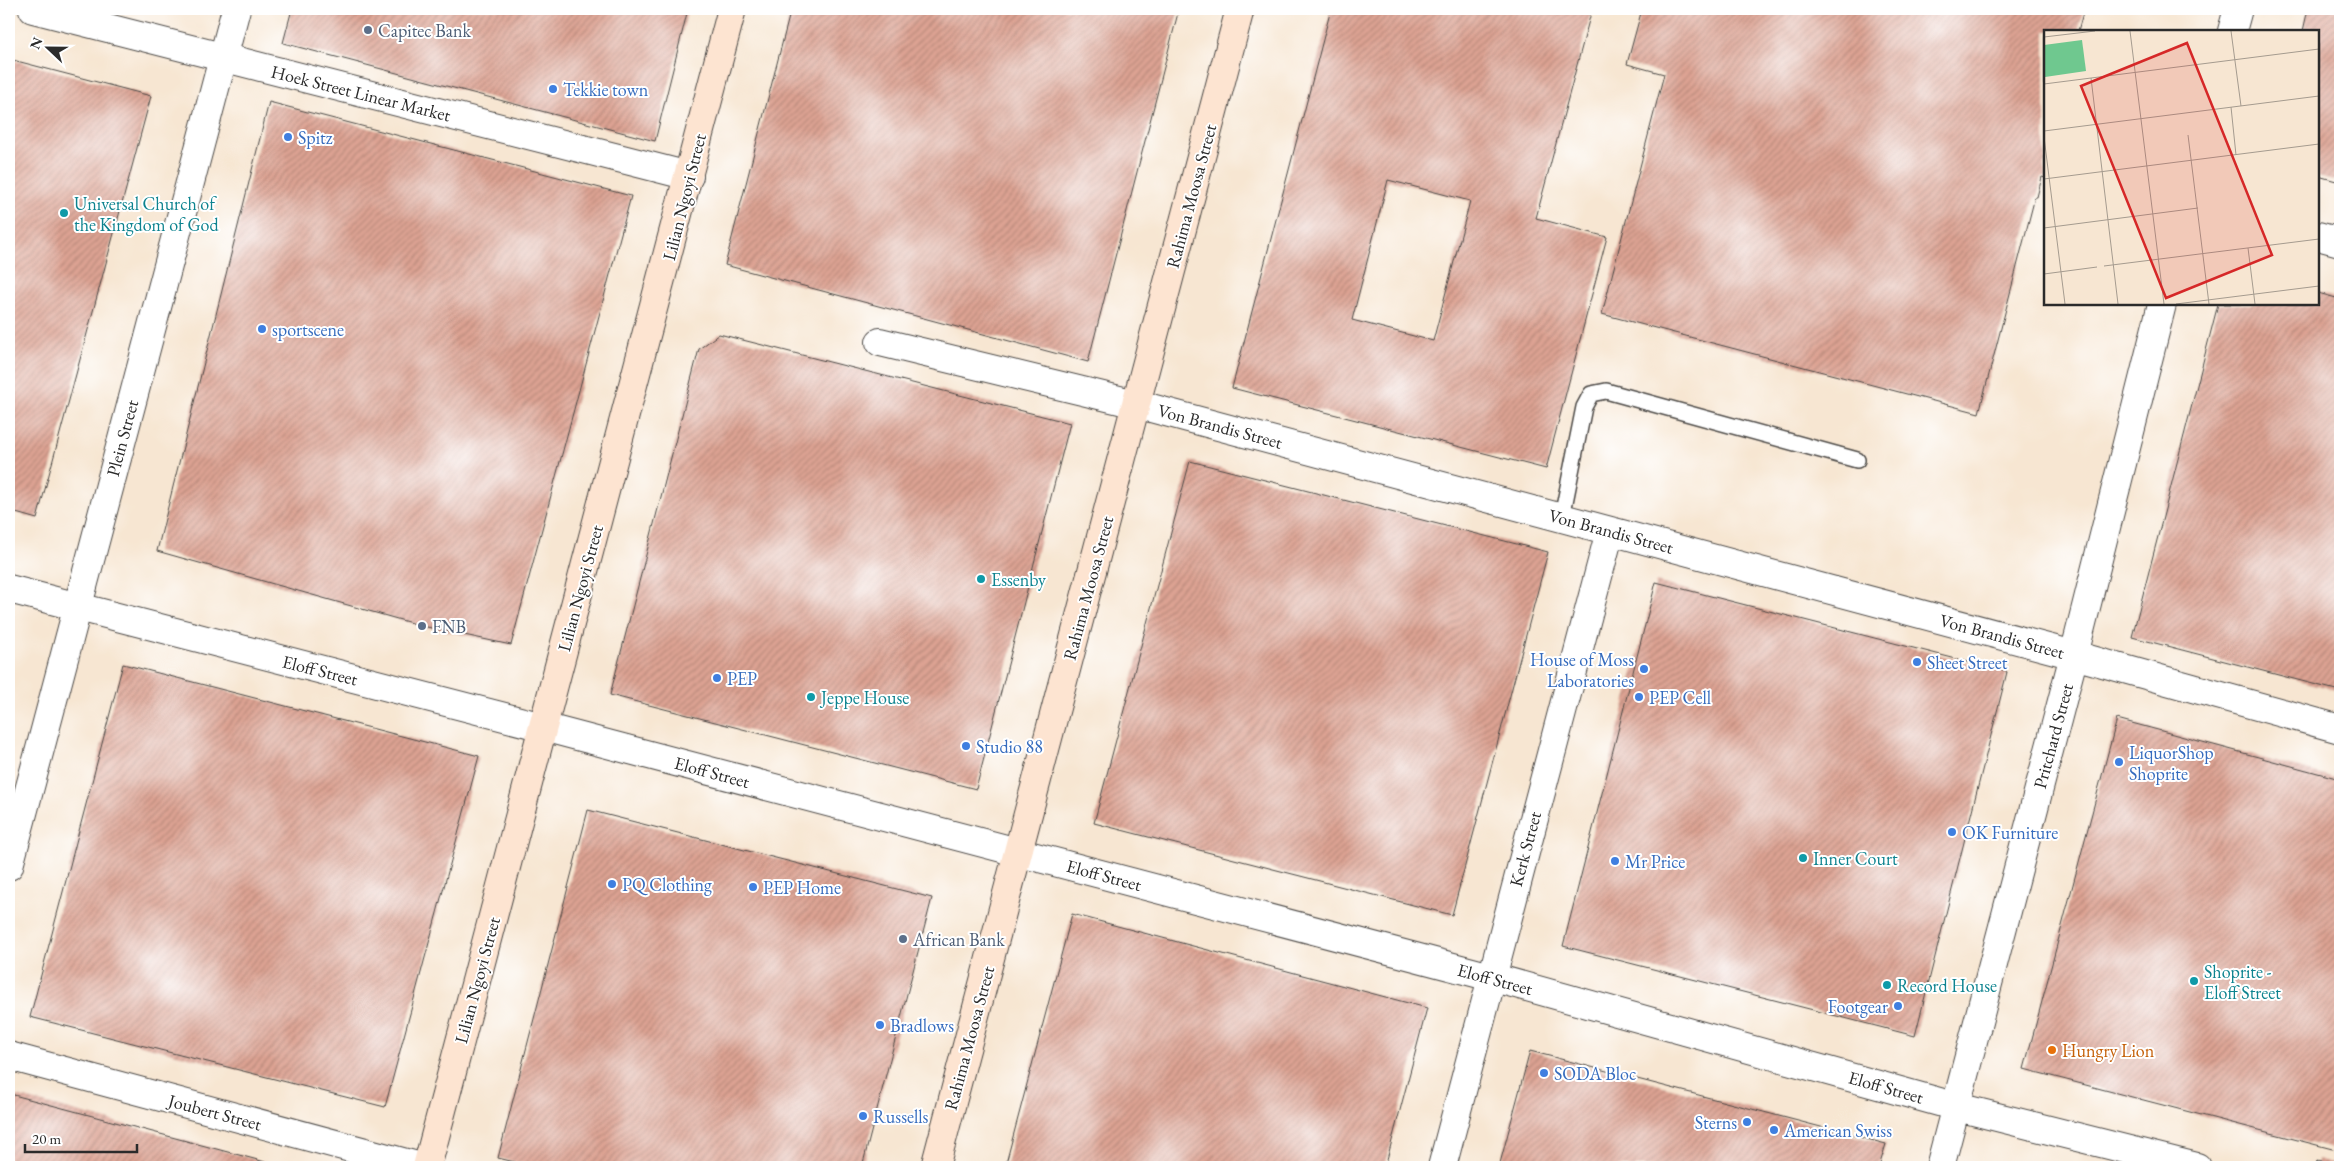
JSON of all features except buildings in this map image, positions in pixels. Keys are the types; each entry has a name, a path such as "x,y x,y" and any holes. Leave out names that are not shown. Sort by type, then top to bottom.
{"street":[{"name":"Hoek Street Linear Market","path":"33,9 689,176"},
{"name":"Plein Street","path":"9,866 236,9"},
{"name":"Lilian Ngoyi Street","path":"427,1167 732,9"},
{"name":"Rahima Moosa Street","path":"935,1167 1240,9"},
{"path":"2232,30 2238,9"},
{"path":"2319,236 2340,242"},
{"name":"Pritchard Street","path":"1940,1167 2074,655 2162,305"},
{"name":"Von Brandis Street","path":"880,342 1136,404 2074,655 2340,729"},
{"name":"Kerk Street","path":"1442,1167 1610,530"},
{"name":"Eloff Street","path":"9,589 543,727 1491,977 1957,1107 2198,1167"},
{"name":"Joubert Street","path":"9,1056 421,1167"}],"lane":[{"path":"1562,517 1584,407 1591,394 1606,391 1857,460"}],"place":[{"name":"Capitec Bank","path":"368,30"},
{"name":"Tekkie town","path":"553,89"},
{"name":"Spitz","path":"288,137"},
{"name":"Universal Church of the Kingdom of God","path":"64,213"},
{"name":"sportscene","path":"262,329"},
{"name":"Essenby","path":"981,579"},
{"name":"FNB","path":"422,626"},
{"name":"Sheet Street","path":"1917,662"},
{"name":"House of Moss Laboratories","path":"1644,669"},
{"name":"PEP","path":"717,678"},
{"name":"Jeppe House","path":"811,697"},
{"name":"PEP Cell","path":"1639,697"},
{"name":"Studio 88","path":"966,746"},
{"name":"LiquorShop Shoprite","path":"2119,762"},
{"name":"OK Furniture","path":"1952,832"},
{"name":"Inner Court","path":"1803,858"},
{"name":"Mr Price","path":"1615,861"},
{"name":"PQ Clothing","path":"612,884"},
{"name":"PEP Home","path":"753,887"},
{"name":"African Bank","path":"903,939"},
{"name":"Shoprite - Eloff Street","path":"2194,981"},
{"name":"Record House","path":"1887,985"},
{"name":"Footgear","path":"1898,1006"},
{"name":"Bradlows","path":"880,1025"},
{"name":"Hungry Lion","path":"2052,1050"},
{"name":"SODA Bloc","path":"1544,1073"},
{"name":"Russells","path":"863,1116"},
{"name":"Sterns","path":"1747,1122"},
{"name":"American Swiss","path":"1774,1130"}]}
